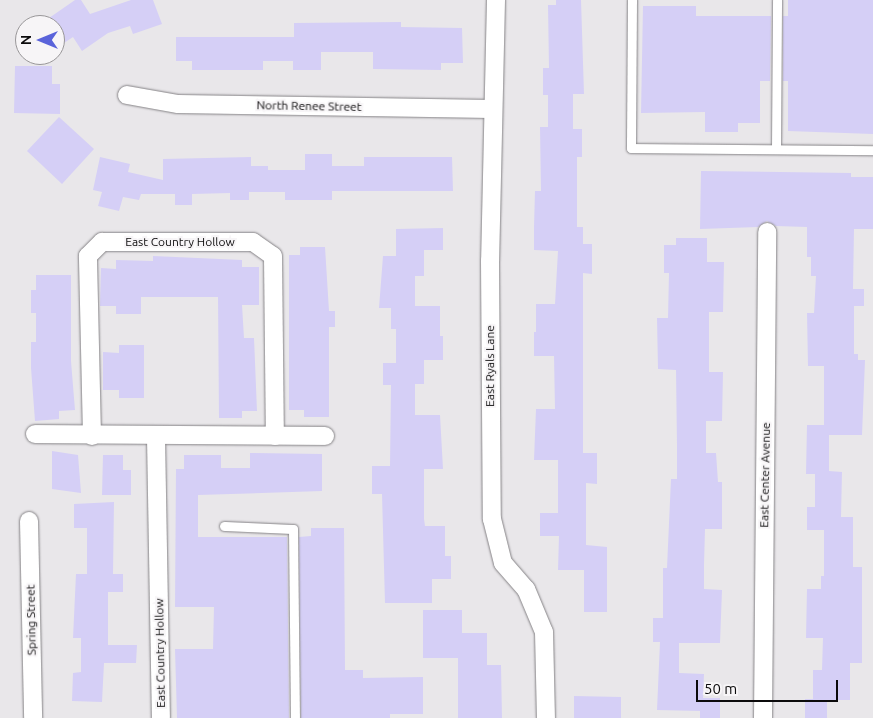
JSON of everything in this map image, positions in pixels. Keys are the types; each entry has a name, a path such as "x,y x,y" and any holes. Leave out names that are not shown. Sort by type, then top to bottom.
{"street":[{"name":"East Ryals Lane","path":"496,0 492,109 492,519 503,562 526,589 544,632 546,718"},
{"name":"North Renee Street","path":"127,95 178,104 492,109"},
{"name":"East Center Avenue","path":"763,718 767,232"},
{"name":"East Country Hollow","path":"92,436 88,256 102,242 253,242 273,256 275,436"},
{"path":"35,434 156,437 325,436"},
{"name":"East Country Hollow","path":"156,437 161,718"},
{"name":"Spring Street","path":"28,521 33,718"}],"lane":[{"path":"632,0 630,148 873,150"},
{"path":"776,150 777,0"},
{"path":"224,526 293,529 295,718"}],"building":[{"path":"75,0 81,0 90,14 131,0 153,0 162,24 133,34 130,26 108,33 82,51 73,37 65,42 65,15 53,15"},
{"path":"556,0 581,0 584,94 573,94 573,129 582,129 582,157 577,157 577,227 583,227 583,244 592,244 592,274 583,273 583,453 597,453 597,484 586,483 586,545 607,547 607,612 584,612 584,570 558,570 559,536 540,536 540,513 558,513 558,460 534,460 536,409 555,409 554,356 534,356 534,332 536,332 536,304 555,304 558,251 534,250 534,227 535,191 541,191 540,127 548,127 548,95 543,95 543,68 549,68 548,5 556,5"},
{"path":"788,0 873,0 873,134 788,131 788,81 783,81 783,16 788,16"},
{"path":"643,6 696,6 696,16 771,16 770,81 760,81 760,123 738,123 738,132 705,132 705,112 641,113"},
{"path":"401,22 401,27 462,28 463,63 441,63 441,70 373,69 373,52 321,52 321,70 293,70 293,61 263,61 263,70 192,70 192,61 176,61 176,37 294,37 294,23"},
{"path":"15,66 52,66 52,84 60,84 60,114 14,113"},
{"path":"59,117 94,149 62,184 27,151"},
{"path":"305,154 332,154 332,166 364,166 364,157 452,157 453,191 332,191 332,200 285,200 285,192 249,192 249,200 230,200 230,193 192,194 192,205 175,205 175,194 141,194 139,200 123,197 119,211 98,206 102,192 93,190 100,157 130,164 128,172 163,180 163,159 251,157 251,166 268,166 268,170 305,170"},
{"path":"701,171 851,173 851,177 873,177 873,229 854,229 853,289 864,289 864,306 854,306 854,354 858,354 858,360 865,360 862,435 829,435 829,471 842,472 841,517 853,517 853,567 862,567 862,663 850,663 850,700 827,700 827,718 805,718 805,699 813,699 813,670 822,670 823,638 806,638 807,589 821,589 821,576 824,576 824,530 807,530 807,507 815,507 815,474 806,474 807,425 824,425 824,366 808,366 807,313 814,313 816,276 811,276 811,257 807,257 807,227 776,226 767,221 758,227 700,229"},
{"path":"443,228 443,250 424,250 424,276 415,276 415,306 440,306 440,336 443,336 443,360 424,360 424,384 415,384 415,415 440,415 443,469 424,469 424,519 425,526 445,526 445,556 451,556 451,579 432,579 432,603 385,603 382,494 372,494 372,466 390,466 391,385 383,385 383,363 396,363 396,329 391,329 391,308 379,308 383,256 396,256 396,229"},
{"path":"676,238 707,238 707,262 724,262 723,312 709,312 709,372 723,372 722,421 706,421 706,453 716,453 718,482 722,482 722,529 705,529 704,565 704,589 722,590 720,643 679,643 679,673 704,674 703,698 720,698 720,718 700,718 700,711 657,710 660,642 653,642 653,618 663,618 663,568 667,568 671,479 677,479 677,446 676,370 658,369 657,318 668,318 669,273 664,273 664,245 676,245"},
{"path":"300,247 325,247 329,311 335,311 335,327 329,327 329,417 304,417 304,410 289,410 289,255 300,255"},
{"path":"153,256 242,260 242,267 259,267 259,305 242,305 244,338 254,338 257,411 242,411 242,418 219,418 218,297 141,297 141,314 116,314 116,306 100,306 101,268 116,269 116,260 153,261"},
{"path":"36,275 71,275 71,361 75,410 59,411 59,419 35,421 31,342 36,342 36,313 31,313 31,290 36,290"},
{"path":"119,345 144,345 144,398 119,398 119,390 103,390 103,352 119,353"},
{"path":"52,451 78,455 81,493 52,489"},
{"path":"250,453 322,454 322,491 198,495 198,537 287,537 289,718 177,718 175,649 213,649 214,607 175,607 176,469 184,469 184,455 221,455 221,468 250,468"},
{"path":"103,455 123,455 123,470 131,470 131,495 102,495"},
{"path":"114,502 113,574 123,574 123,592 108,592 108,645 137,645 136,663 104,663 102,702 72,701 73,673 81,672 81,638 73,638 76,574 87,574 87,528 74,528 74,504"},
{"path":"311,528 344,528 345,670 363,670 363,678 423,677 423,714 390,714 390,718 301,718 299,537 311,536"},
{"path":"423,610 462,610 462,633 487,633 487,665 501,665 502,718 458,718 458,658 423,658"},
{"path":"574,696 621,697 621,718 574,718"}]}
